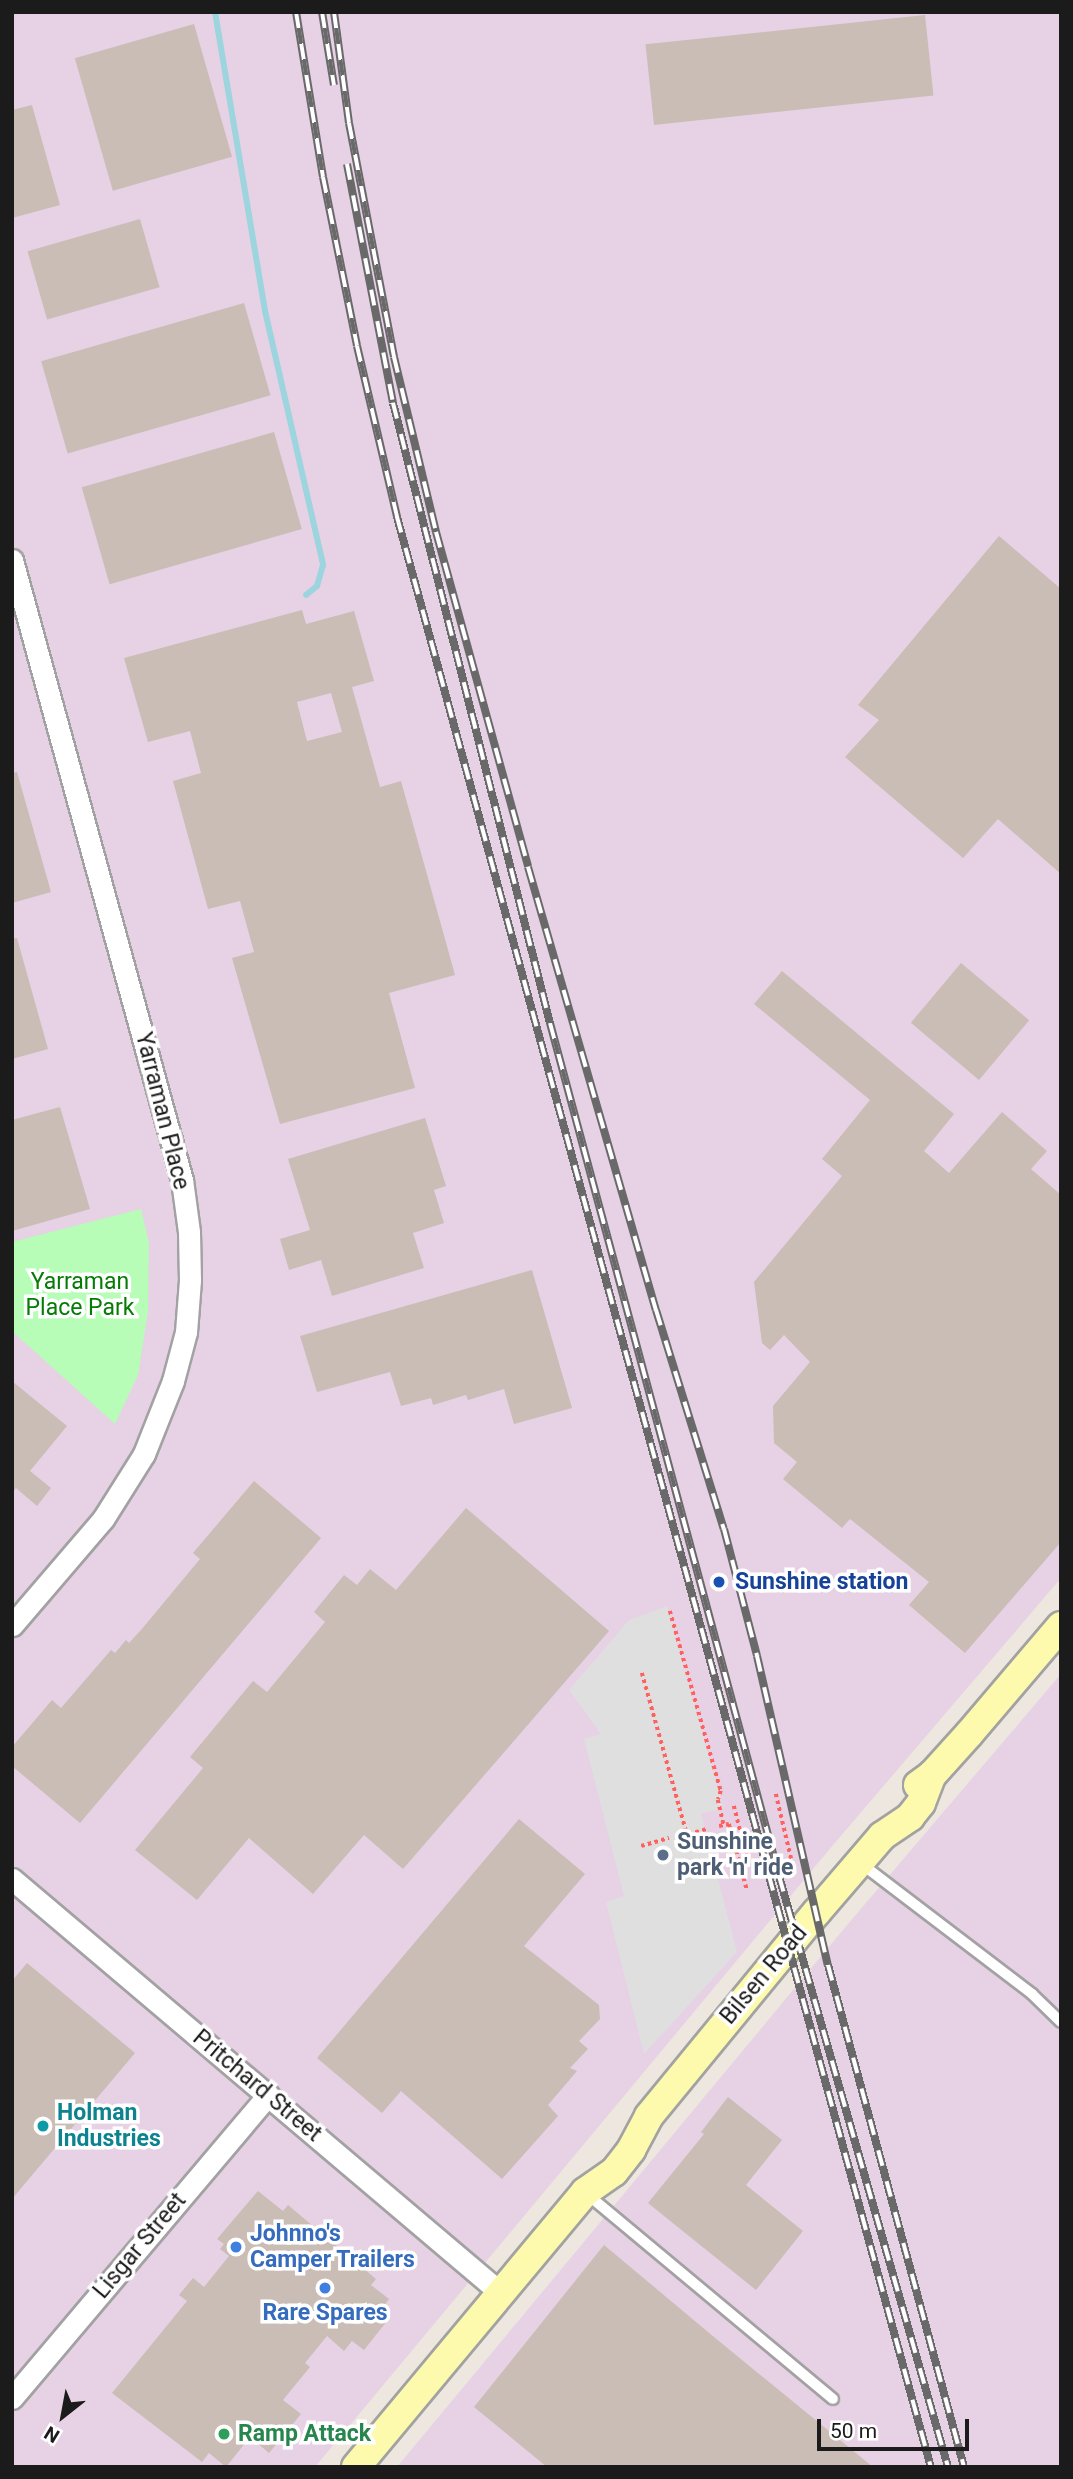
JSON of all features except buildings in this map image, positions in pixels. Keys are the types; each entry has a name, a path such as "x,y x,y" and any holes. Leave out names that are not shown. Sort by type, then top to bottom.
{"street":[{"name":"Yarraman Place","path":"12,560 182,1180 189,1232 190,1280 186,1332 173,1381 144,1454 103,1519 12,1625"},
{"name":"Bilsen Road","path":"356,2467 585,2192 614,2172 631,2150 649,2116 859,1862 882,1836 910,1817 921,1803 932,1775 1061,1626"},
{"name":"Pritchard Street","path":"12,1879 502,2294"},
{"name":"Lisgar Street","path":"12,2398 268,2095"}],"lane":[{"path":"859,1862 1032,1994 1061,2022"},
{"path":"585,2192 833,2399"}],"path":[{"path":"670,1611 721,1791 718,1800 722,1825 729,1824 747,1890"},
{"path":"642,1673 684,1835 707,1829"},
{"path":"776,1794 794,1870"},
{"path":"734,1806 747,1857 744,1878"},
{"path":"641,1846 669,1838"}],"shaded area":[{"path":"12,12 1061,12 1061,1578 828,1851 315,2467 12,2467"},
{"name":"Sunshine park 'n' ride","path":"667,1606 723,1808 701,1814 737,1952 644,2054 606,1902 624,1896 584,1739 601,1734 569,1690 629,1620"},
{"path":"1061,1674 1061,2467 397,2467 848,1924"}],"green space":[{"name":"Yarraman Place Park","path":"141,1209 149,1243 148,1311 138,1375 115,1424 12,1331 12,1242"}],"waterway":[{"path":"215,12 265,311 323,565 317,586 306,595"}],"railway":[{"path":"296,12 323,177 357,346 397,517 931,2467"},
{"path":"322,12 334,85"},
{"path":"334,12 349,123 394,357 436,532 528,867 656,1310 724,1529 757,1656 828,1965 964,2467"},
{"path":"347,164 393,403 550,1023 779,1876 948,2467"}],"place":[{"name":"Sunshine station","path":"719,1582"},
{"name":"Sunshine park 'n' ride","path":"663,1855"},
{"name":"Holman Industries","path":"43,2126"},
{"name":"Johnno's Camper Trailers","path":"236,2247"},
{"name":"Rare Spares","path":"325,2288"},
{"name":"Ramp Attack","path":"224,2434"}]}
